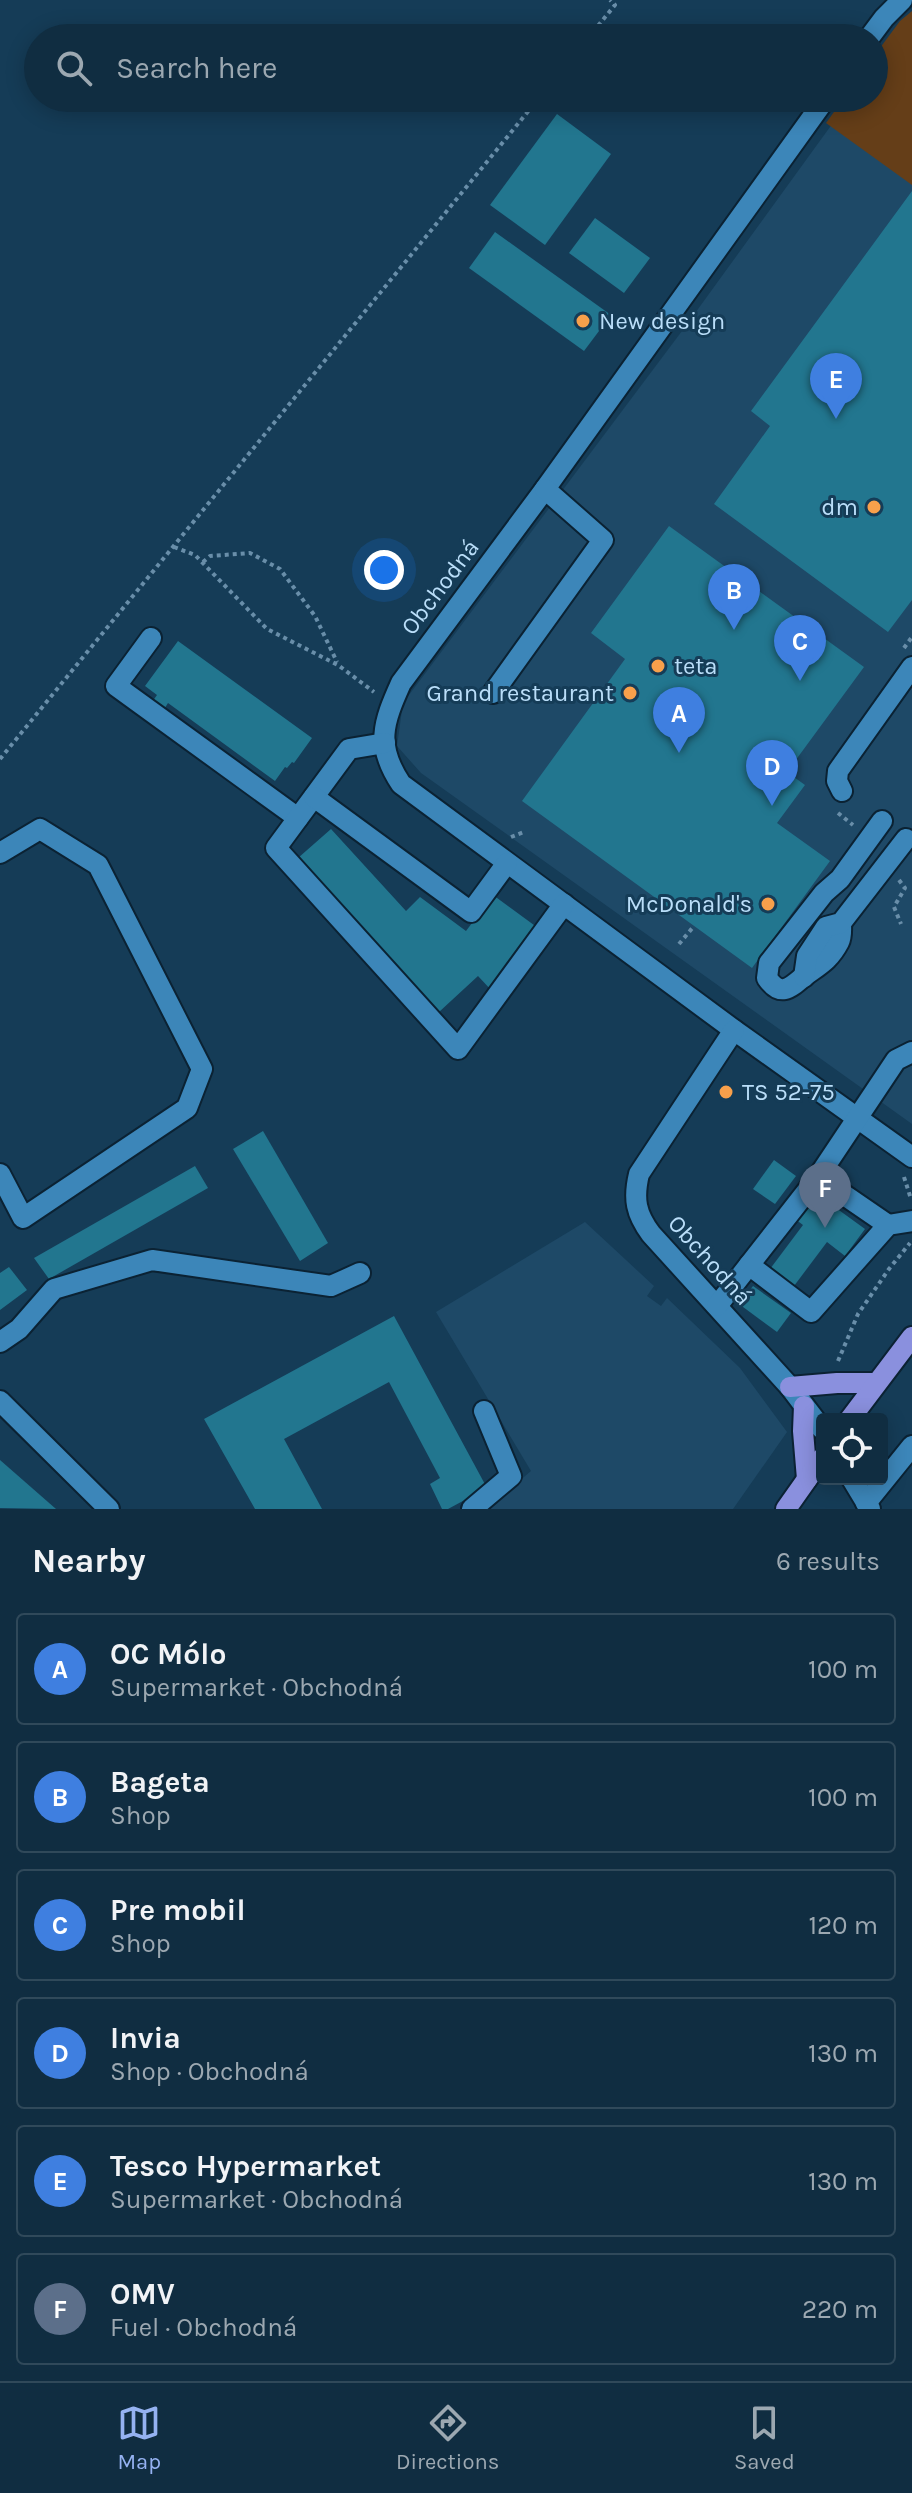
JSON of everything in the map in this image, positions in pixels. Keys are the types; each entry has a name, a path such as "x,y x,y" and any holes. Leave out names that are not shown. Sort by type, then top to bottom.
{"main road":[{"path":"854,1413 912,1337"},
{"path":"790,1387 875,1383"},
{"path":"804,1406 807,1479"},
{"path":"786,1509 816,1466"}],"street":[{"path":"880,24 902,0"},
{"name":"Obchodná","path":"816,112 545,489 401,683 385,719 385,743 389,766 401,784 857,1118 907,1164"},
{"path":"493,693 603,540 545,489"},
{"path":"151,638 116,686 298,818"},
{"path":"836,798 838,771 908,658"},
{"path":"385,743 349,749 276,848 458,1049 564,904"},
{"path":"314,797 471,912 507,863"},
{"path":"882,821 840,879 824,893 769,963 767,978 772,985 781,989 793,988 804,977 807,956 826,927 841,923 906,839"},
{"path":"0,853 40,829 98,865 202,1069 187,1108 23,1218 0,1174"},
{"name":"Obchodná","path":"734,1030 639,1174 634,1194 637,1211 643,1224 790,1387 816,1421"},
{"path":"717,1306 818,1177 896,1060 912,1052"},
{"path":"818,1177 888,1225"},
{"path":"749,1265 811,1312 888,1225 912,1221"},
{"path":"0,1342 19,1329 54,1289 152,1260 331,1286 360,1273"},
{"path":"0,1401 109,1509"},
{"path":"472,1509 511,1476 484,1411"},
{"path":"856,1485 868,1506 912,1446"}],"path":[{"path":"599,24 615,5 610,0"},
{"path":"0,759 528,112"},
{"path":"174,547 195,555 203,562 267,629 338,665 391,705"},
{"path":"203,562 210,556 250,553 280,569 315,616 338,665"},
{"path":"908,658 912,637"},
{"path":"836,798 869,839"},
{"path":"887,865 905,888 894,907 901,924"},
{"path":"679,944 694,926"},
{"path":"907,1164 912,1202"},
{"path":"835,1368 858,1314 912,1241"}],"shaded area":[{"path":"912,11 912,185 826,123 834,112 888,112 888,37"},
{"path":"912,20 912,1124 421,773 397,746 403,703 685,327 841,112 888,112 888,69"},
{"path":"585,1222 654,1286 647,1296 661,1306 667,1298 740,1368 787,1432 733,1509 486,1509 531,1471 436,1312"}],"building":[{"path":"557,114 611,154 545,245 490,205"},
{"path":"912,191 912,600 888,632 714,504 770,426 751,411"},
{"path":"595,218 650,258 624,293 569,253"},
{"path":"495,232 611,315 584,351 469,268"},
{"path":"669,526 864,667 787,772 805,785 777,823 830,861 752,968 522,801 625,659 591,633"},
{"path":"178,641 312,738 294,763 285,767 275,781 168,703 163,711 152,702 157,695 145,686"},
{"path":"331,829 406,911 420,897 466,931 493,895 538,928 492,991 478,976 439,1012 298,858"},
{"name":"TS 52-75","path":"726,1084 733,1088 726,1100 718,1095"},
{"path":"263,1131 328,1243 300,1261 233,1149"},
{"path":"774,1160 796,1176 775,1204 753,1189"},
{"path":"195,1166 208,1188 49,1279 34,1258"},
{"path":"803,1184 865,1229 845,1256 827,1242 794,1286 770,1269 803,1225 783,1210"},
{"path":"9,1267 27,1290 0,1310 0,1273"},
{"path":"753,1286 791,1313 777,1332 739,1304"},
{"path":"394,1316 487,1488 448,1509 442,1509 430,1484 440,1478 389,1382 284,1439 322,1509 255,1509 204,1419"},
{"path":"0,1460 56,1509 0,1508"}],"place":[{"name":"New design","path":"583,321"},
{"name":"Tesco Hypermarket","path":"836,419"},
{"name":"dm","path":"874,507"},
{"name":"Bageta","path":"734,630"},
{"name":"teta","path":"658,666"},
{"name":"Pre mobil","path":"800,681"},
{"name":"Grand restaurant","path":"630,693"},
{"name":"OC Mólo","path":"679,753"},
{"name":"Invia","path":"772,806"},
{"name":"McDonald's","path":"768,904"},
{"name":"TS 52-75","path":"726,1092"},
{"name":"OMV","path":"825,1228"}]}
